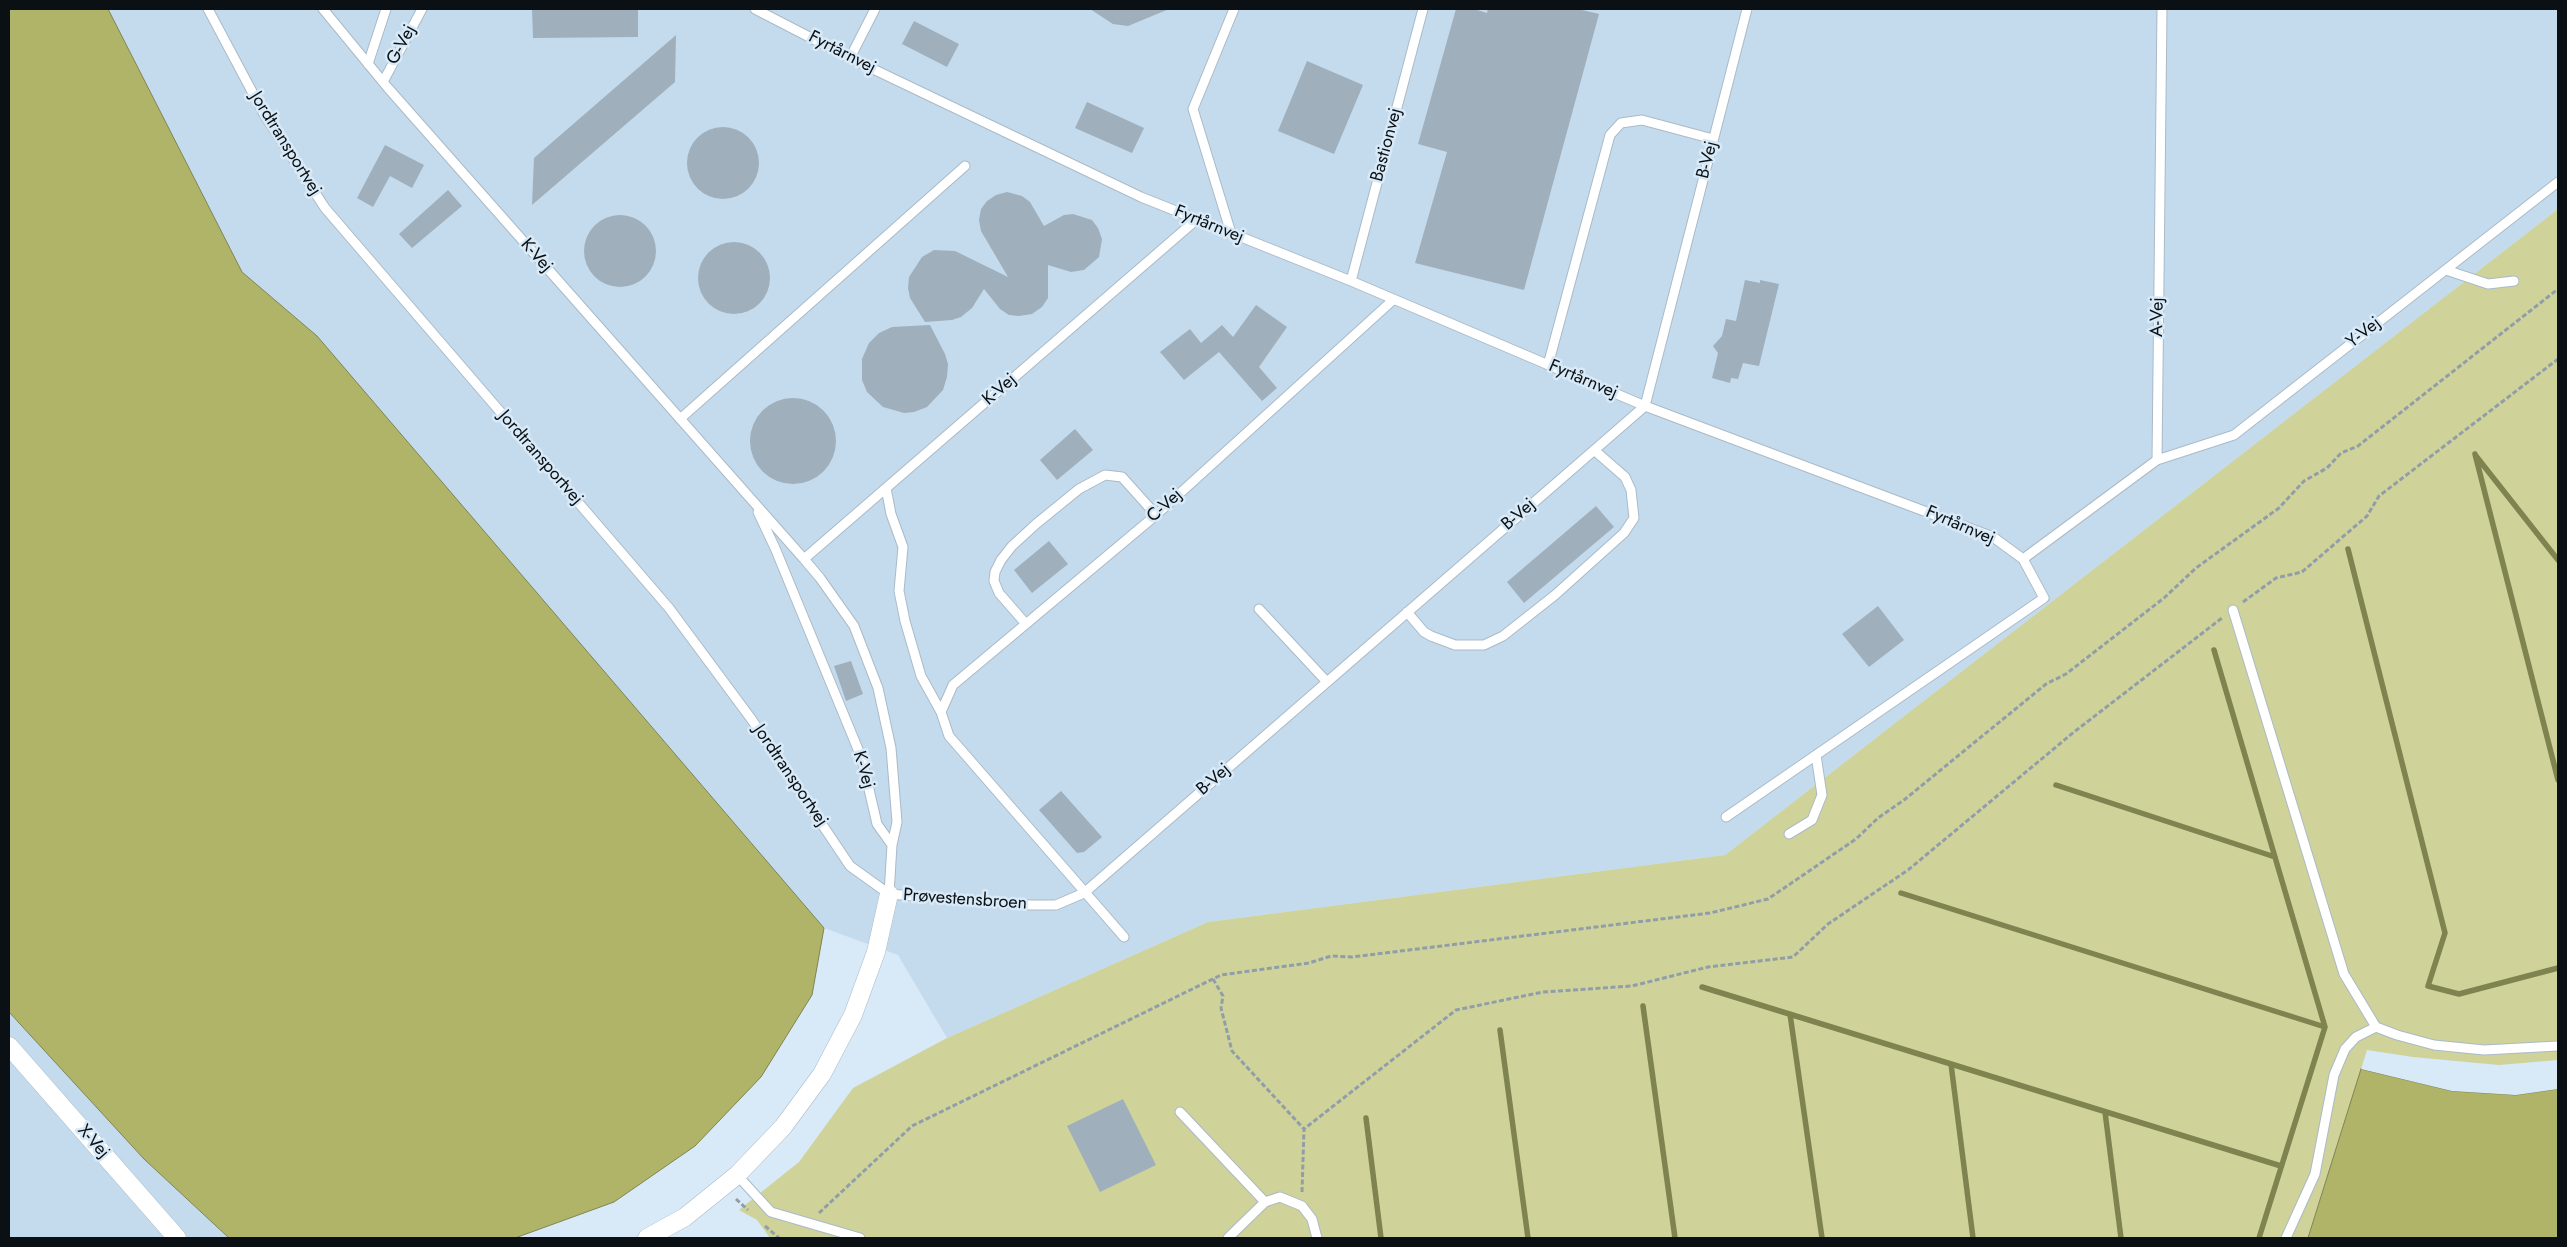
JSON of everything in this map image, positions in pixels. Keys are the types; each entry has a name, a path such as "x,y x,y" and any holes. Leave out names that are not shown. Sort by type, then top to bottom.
{"street":[{"name":"Prøvestensbroen","path":"648,1238 685,1217 737,1175 783,1127 822,1074 853,1015 876,952 889,894"},
{"name":"X-Vej","path":"9,1046 177,1238"}],"lane":[{"name":"Jordtransportvej","path":"208,9 265,116 325,208 669,608 752,720 850,866 889,894"},
{"name":"K-Vej","path":"323,9 383,82 820,578 854,626 878,688 891,748 897,822 892,844 889,894"},
{"path":"368,64 386,9"},
{"name":"G-Vej","path":"383,82 422,9"},
{"name":"Fyrtårnvej","path":"755,9 850,58 1133,193 1351,281 1645,406 1993,537 2023,559 2044,598 1726,817"},
{"path":"850,58 875,9"},
{"path":"1231,233 1192,109 1234,9"},
{"name":"Bastionvej","path":"1351,281 1422,9"},
{"name":"B-Vej","path":"1084,893 1645,406 1746,9"},
{"name":"A-Vej","path":"2157,460 2162,9"},
{"path":"1548,365 1610,134 1621,123 1642,120 1713,140"},
{"path":"680,419 965,166"},
{"name":"Y-Vej","path":"2157,460 2234,435 2558,182"},
{"name":"K-Vej","path":"804,560 1196,220"},
{"path":"2446,270 2488,284 2514,281"},
{"name":"C-Vej","path":"941,712 953,685 1156,515 1392,300"},
{"path":"1407,612 1424,632 1430,636 1455,645 1484,645 1503,636 1554,596 1624,534 1634,518 1631,490 1625,477 1594,450"},
{"path":"2023,559 2157,460"},
{"path":"1026,624 999,593 994,582 995,572 1012,546 1043,518 1079,489 1105,475 1122,477 1156,515"},
{"path":"886,488 891,514 903,547 899,591 901,605 921,676 941,712 949,736 1124,937"},
{"name":"K-Vej","path":"752,501 779,556 862,759 877,824 892,844"},
{"path":"1259,609 1327,682"},
{"path":"2233,610 2344,974 2376,1026 2397,1035 2434,1045 2484,1050 2558,1046"},
{"path":"1789,834 1812,820 1822,795 1816,755"},
{"name":"Prøvestensbroen","path":"889,894 1030,905 1056,905 1084,893"},
{"path":"2286,1238 2315,1174 2334,1075 2341,1058 2345,1049 2356,1037 2376,1026"},
{"path":"1180,1112 1265,1202"},
{"path":"737,1175 771,1212 860,1238"},
{"path":"1228,1238 1265,1202 1280,1197 1302,1206 1312,1219 1317,1238"}],"path":[{"path":"808,1224 912,1126 1221,975 1309,963 1331,956 1352,957 1710,913 1768,899 1856,838 1878,818 1904,800 2046,684 2066,674 2164,598 2196,568 2280,508 2304,481 2327,468 2341,454 2358,446 2558,289"},
{"path":"1304,1129 1425,1032 1456,1010 1543,992 1632,986 1708,967 1793,957 1828,924 1908,870 2074,732 2233,610 2276,578 2302,572 2367,516 2379,496 2558,359"},
{"path":"1213,979 1224,996 1221,1008 1232,1051 1304,1129 1302,1206"}],"shaded area":[{"path":"9,9 108,9 242,272 317,336 824,928 812,995 761,1077 695,1146 614,1202 515,1238 229,1238 144,1159 9,1012"},
{"path":"108,9 2558,9 2558,209 1725,855 1208,922 947,1038 898,955 824,928 317,336 242,272"},
{"path":"2558,209 2558,1060 2499,1065 2413,1057 2367,1050 2308,1238 770,1238 757,1220 739,1210 799,1162 853,1088 947,1038 1208,922 1725,855"},
{"path":"9,1012 144,1159 229,1238 9,1238"},
{"path":"2361,1069 2452,1091 2516,1095 2558,1089 2558,1238 2308,1238"}],"pier":[{"path":"2362,1067 2453,1089 2516,1092 2558,1087 2558,1089 2516,1095 2452,1091 2361,1069"}],"building":[{"path":"532,9 638,9 638,37 533,38"},
{"path":"1090,9 1169,9 1128,26 1113,24"},
{"path":"1456,9 1474,9 1487,13 1488,9 1578,9 1599,14 1524,290 1415,263 1447,152 1418,144"},
{"path":"914,21 959,44 947,67 902,44"},
{"path":"676,35 675,82 532,205 534,158"},
{"path":"1307,61 1363,85 1334,154 1278,131"},
{"path":"1087,102 1144,128 1132,153 1075,128"},
{"path":"723,127 737,130 749,137 756,149 759,163 756,177 749,189 737,196 723,199 709,196 697,189 690,177 687,163 690,149 697,137 709,130"},
{"path":"385,145 424,165 412,188 390,176 373,207 357,198"},
{"path":"448,190 462,206 412,248 399,234"},
{"path":"1007,192 1022,196 1030,202 1044,226 1064,215 1073,214 1092,220 1098,228 1102,239 1099,257 1084,270 1071,272 1048,265 1048,298 1042,307 1032,314 1009,315 1000,309 984,289 972,308 961,317 952,320 925,322 910,298 908,288 909,277 922,257 934,250 955,251 1008,277 981,231 979,220 981,209 987,201 996,195"},
{"path":"620,215 634,218 646,225 653,237 656,251 653,265 646,277 634,284 620,287 606,284 594,277 587,265 584,251 587,237 594,225 606,218"},
{"path":"727,242 741,242 760,252 770,271 770,285 760,304 741,314 727,314 708,304 698,285 698,271 708,252"},
{"path":"1745,280 1760,283 1760,280 1779,284 1759,366 1743,363 1738,379 1731,378 1730,383 1712,378 1718,353 1713,346 1722,336 1726,319 1736,321"},
{"path":"1256,305 1287,327 1259,367 1277,388 1262,401 1219,352 1184,380 1160,352 1190,329 1201,343 1222,325 1233,337"},
{"path":"930,325 948,364 943,390 927,407 914,412 904,413 883,407 867,392 862,380 862,359 869,343 879,333 892,327"},
{"path":"793,398 809,401 817,405 829,417 833,425 836,441 833,457 829,465 817,477 809,481 793,484 777,481 769,477 757,465 753,457 750,441 753,425 757,417 769,405 777,401"},
{"path":"1075,429 1093,450 1057,480 1040,460"},
{"path":"1596,506 1614,527 1524,603 1507,582"},
{"path":"1049,541 1068,564 1032,593 1014,570"},
{"path":"1878,606 1904,640 1869,667 1842,634"},
{"path":"851,661 863,694 846,701 834,666"},
{"path":"1061,791 1102,837 1084,852 1077,853 1039,810"},
{"path":"1123,1099 1156,1165 1100,1192 1067,1126"}],"waterway":[{"path":"2475,454 2558,780"},
{"path":"2476,456 2558,560"},
{"path":"2348,549 2445,933 2428,986 2459,994 2558,968"},
{"path":"2214,650 2325,1027 2259,1238"},
{"path":"2056,785 2275,857"},
{"path":"1901,893 2325,1027"},
{"path":"1702,987 2281,1166"},
{"path":"1643,1006 1675,1238"},
{"path":"1790,1014 1822,1238"},
{"path":"1500,1030 1528,1238"},
{"path":"1951,1064 1973,1238"},
{"path":"2105,1112 2121,1238"},
{"path":"1366,1118 1381,1238"}]}
